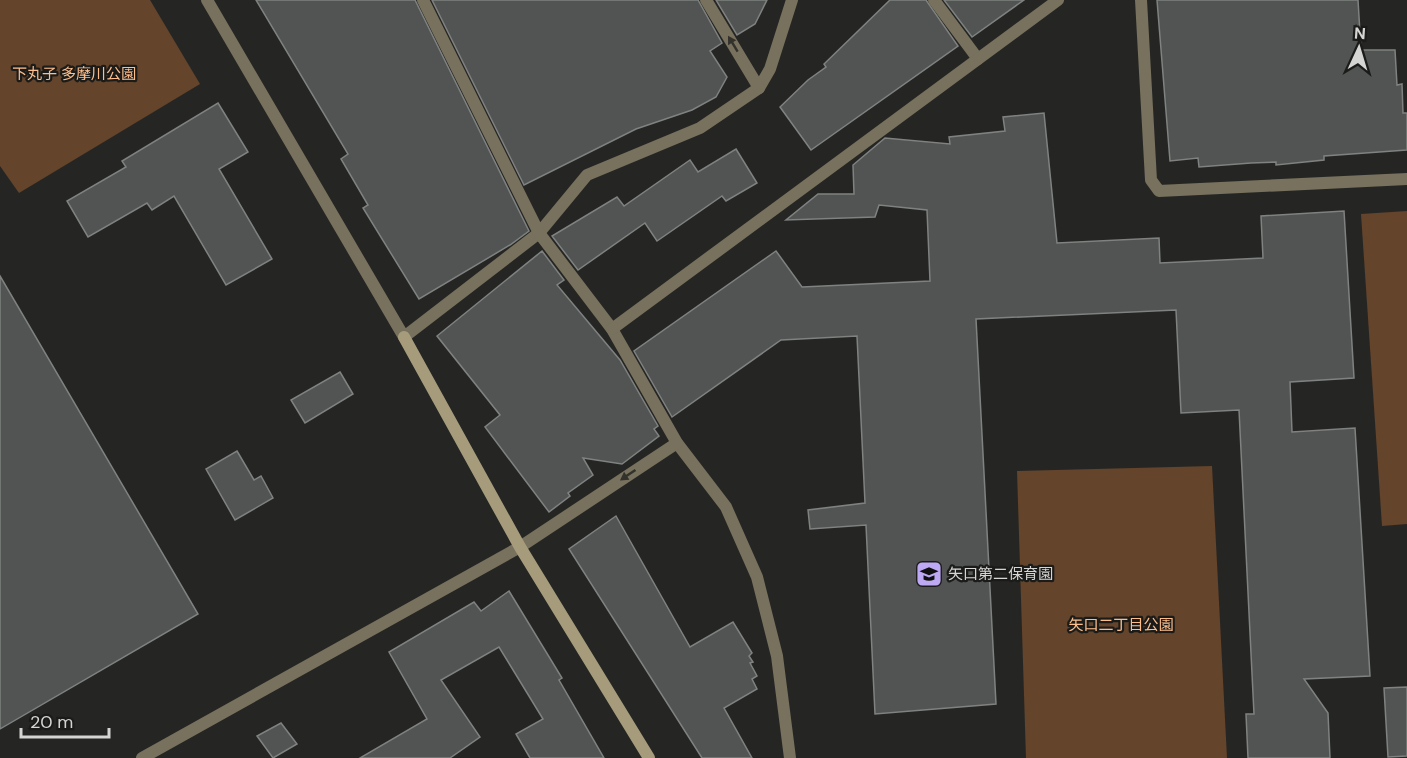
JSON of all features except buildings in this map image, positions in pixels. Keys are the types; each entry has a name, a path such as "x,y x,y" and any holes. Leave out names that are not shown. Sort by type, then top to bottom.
{"street":[{"path":"207,0 404,337 520,547 650,758"},
{"path":"423,0 539,233 612,329 677,443 726,507 758,577 777,656 790,758"},
{"path":"706,0 759,88"},
{"path":"404,337 539,233 587,175 700,128 759,88 770,69 792,0"},
{"path":"934,0 978,59"},
{"path":"612,329 1058,0"},
{"path":"1142,0 1150,180 1159,191 1407,178"},
{"path":"142,758 520,547 677,443"}],"green space":[{"name":"下丸子 多摩川公園","path":"0,0 150,0 200,84 19,193 0,166"},
{"path":"1407,211 1407,524 1382,526 1361,214"},
{"name":"矢口二丁目公園","path":"1212,466 1227,758 1026,758 1017,471"}],"place":[{"name":"矢口第二保育園","path":"929,574"}]}
